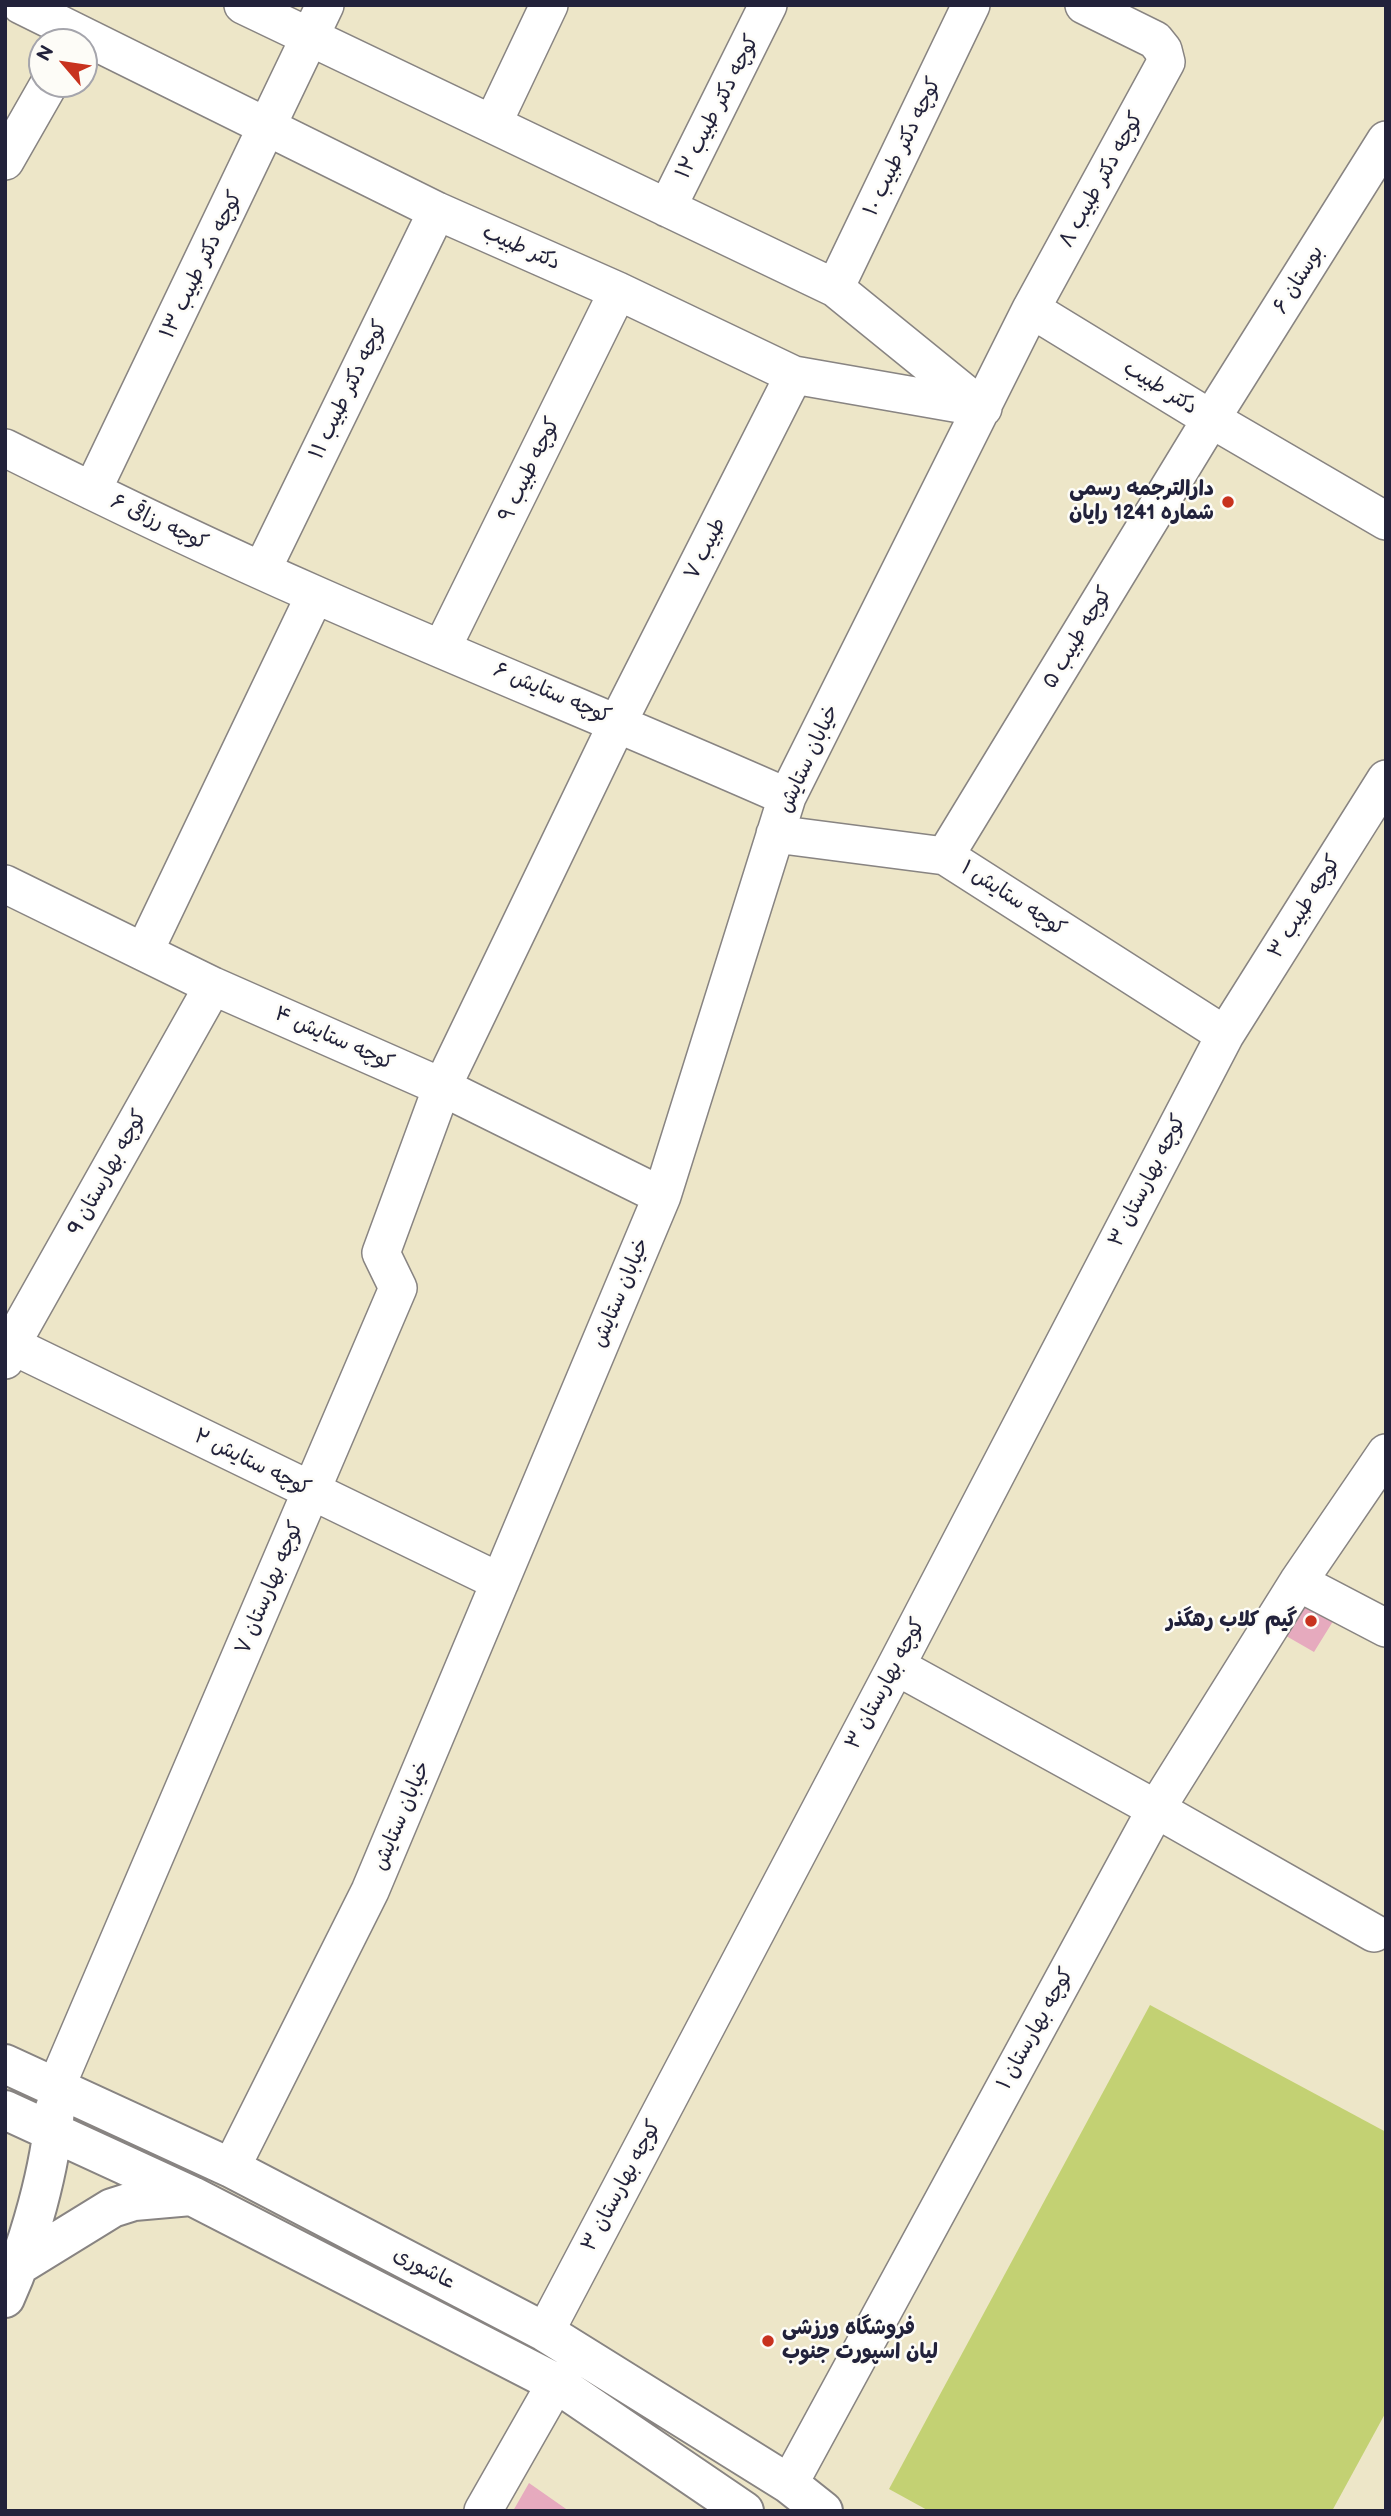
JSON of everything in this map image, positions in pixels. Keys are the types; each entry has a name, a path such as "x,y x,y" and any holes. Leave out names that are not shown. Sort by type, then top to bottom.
{"street":[{"name":"دکتر طبیب","path":"21,5 81,27 268,128 436,211 618,291 794,375 983,408"},
{"path":"243,5 318,21 493,124 835,288 983,408 1031,309"},
{"path":"493,124 549,5"},
{"name":"کوچه دکتر طبیب ۱۲","path":"667,208 768,5"},
{"name":"کوچه دکتر طبیب ۱۰","path":"835,288 971,5"},
{"name":"کوچه دکتر طبیب ۸","path":"1031,309 1166,62 1163,50 1155,40 1084,5"},
{"name":"کوچه دکتر طبیب ۱۳","path":"92,492 318,21"},
{"path":"5,161 41,98"},
{"name":"بوستان ۶","path":"1211,419 1386,140"},
{"name":"کوچه دکتر طبیب ۱۱","path":"262,570 436,211"},
{"name":"کوچه طبیب ۹","path":"442,648 618,291"},
{"name":"دکتر طبیب","path":"1031,309 1211,419 1386,521"},
{"name":"طبیب ۷","path":"443,1087 618,722 794,375"},
{"name":"خیابان ستایش","path":"231,2168 370,1891 662,1196 787,797 983,408"},
{"name":"کوچه طبیب ۵","path":"945,856 1211,419"},
{"name":"کوچه رزاقی ۶","path":"5,448 92,492 315,595"},
{"path":"144,952 315,595"},
{"name":"کوچه ستایش ۶","path":"315,595 618,722 787,797"},
{"name":"کوچه طبیب ۳","path":"1225,1035 1386,779"},
{"name":"کوچه ستایش ۱","path":"775,834 945,856 1225,1035"},
{"name":"کوچه ستایش ۴","path":"5,884 213,986 443,1087 662,1196"},
{"name":"کوچه بهارستان 9","path":"7,1349 213,986"},
{"name":"کوچه بهارستان ۳","path":"545,2332 897,1666 1225,1035"},
{"name":"کوچه بهارستان ۷","path":"56,2087 398,1288 382,1254 443,1087"},
{"name":"کوچه ستایش ۲","path":"7,1349 500,1582"},
{"name":"کوچه بهارستان ۱","path":"789,2484 1156,1809 1298,1582 1386,1453"},
{"path":"1298,1582 1386,1628"},
{"path":"897,1666 1374,1933"},
{"name":"عاشوری","path":"5,2064 231,2168 545,2332 789,2484 822,2511"},
{"path":"5,2298 21,2264 53,2132 56,2087"},
{"name":"عاشوری","path":"5,2110 192,2196 556,2383 744,2511"},
{"path":"21,2264 112,2208 134,2201 192,2196"},
{"path":"483,2511 556,2383"}],"green space":[{"path":"1150,2005 1386,2132 1386,2412 1332,2511 929,2511 889,2489"}],"building":[{"name":"گیم کلاب رهگذر","path":"1307,1592 1340,1610 1314,1652 1281,1633"},
{"path":"529,2483 569,2511 513,2511"}],"place":[{"name":"دارالترجمه رسمی شماره 1241 رایان","path":"1228,502"},
{"name":"گیم کلاب رهگذر","path":"1311,1621"},
{"name":"فروشگاه ورزشی لیان اسپورت جنوب","path":"768,2341"}]}
